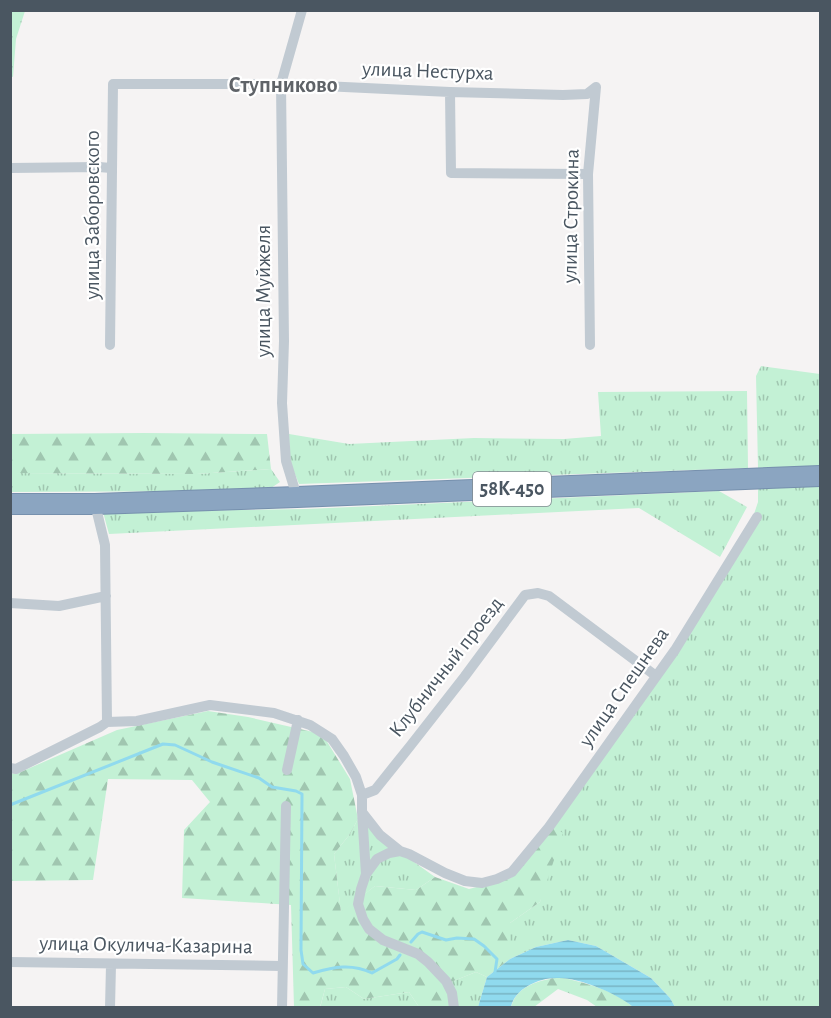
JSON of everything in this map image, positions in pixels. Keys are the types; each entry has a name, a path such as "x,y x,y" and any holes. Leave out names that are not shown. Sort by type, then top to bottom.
{"highway":[{"name":"58К-450","path":"10,504 95,504 820,476"}],"street":[{"path":"281,84 302,10"},
{"name":"улица Нестурха","path":"113,84 281,84 563,95 586,94 596,87"},
{"name":"улица Заборовского","path":"110,345 113,84"},
{"name":"улица Муйжеля","path":"281,84 284,341 282,403 286,461 297,497"},
{"name":"улица Строкина","path":"590,345 588,174 596,87"},
{"path":"450,92 451,173 588,174"},
{"path":"10,168 111,168"},
{"path":"95,504 105,545 107,722"},
{"name":"улица Спешнева","path":"400,851 465,881 482,883 512,872 549,827 675,650 757,517"},
{"name":"Клубничный проезд","path":"362,795 375,790 465,676 525,595 538,593 549,596 656,676"},
{"path":"10,603 59,606 106,596"},
{"path":"10,768 16,769 107,722 136,721 210,705 274,713 298,720 332,739 356,777 362,795 366,874"},
{"path":"287,770 298,720"},
{"path":"282,1008 286,806"},
{"path":"362,812 380,835 400,851"},
{"path":"400,851 377,859 366,874 358,904 363,919 369,929 383,940 418,954 428,962 446,981 452,993 454,1008"},
{"name":"улица Окулича-Казарина","path":"10,963 282,966"},
{"path":"110,1008 111,965"}],"green space":[{"path":"10,11 25,11 16,39 13,77 10,76"},
{"path":"761,366 820,374 820,466 758,468 756,376"},
{"path":"747,391 748,468 299,484 290,462 289,434 349,444 474,438 564,439 601,436 598,392"},
{"path":"11,434 267,434 271,469 197,474 11,473"},
{"path":"271,469 280,482 271,488 214,491 11,492 11,473 197,474"},
{"path":"820,484 820,1007 675,1007 670,998 651,978 596,946 568,940 536,947 510,959 510,923 540,902 554,827 658,675 754,514 758,502 758,488"},
{"path":"719,491 747,507 720,557 639,508 109,534 103,512 306,509"},
{"path":"208,711 248,717 313,732 326,740 350,779 358,819 350,834 334,854 341,912 375,886 416,890 435,877 469,889 511,878 554,827 563,833 540,902 510,923 510,959 487,977 476,972 446,984 451,1007 419,1007 409,992 364,999 346,987 325,989 320,1007 294,1007 291,905 182,898 184,830 210,802 192,780 108,779 93,880 11,881 10,773 16,774 117,730"},
{"path":"358,819 435,877 416,890 375,886 341,913 334,854 350,834"},
{"path":"476,972 487,977 478,1007 451,1007 446,984"},
{"path":"559,977 608,991 633,1007 597,1007 587,1000 558,989 534,1007 511,1008 518,994 529,985"},
{"path":"346,987 364,999 409,992 419,1007 320,1008 325,989"}],"water":[{"path":"568,940 596,946 651,978 670,998 675,1007 633,1007 598,988 568,979 552,978 544,979 523,989 513,1000 511,1007 478,1007 487,977 510,959 536,947"}],"waterway":[{"path":"10,805 163,744 175,745 212,762 259,778 272,787 296,791 302,794 301,950 303,964 313,973 342,967 357,968 372,973 400,955"},
{"path":"411,942 422,932 446,940 474,939 497,959 495,972"}],"district":[{"name":"Ступниково","path":"283,85"}]}
